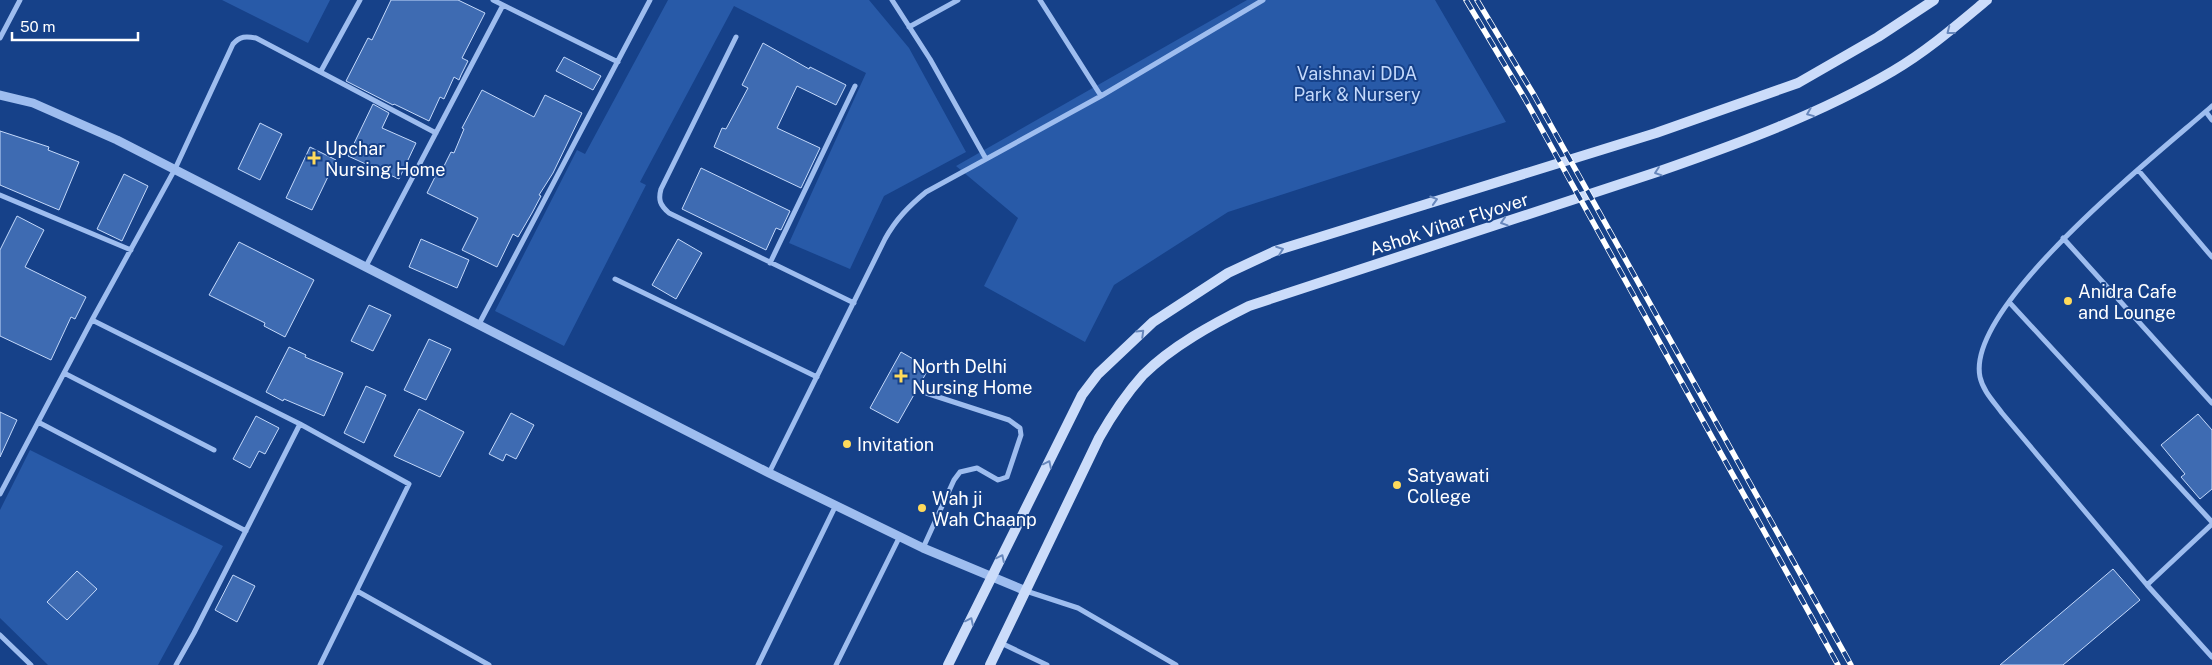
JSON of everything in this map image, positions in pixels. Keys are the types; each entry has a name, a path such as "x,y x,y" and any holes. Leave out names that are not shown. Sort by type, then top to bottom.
{"main road":[{"name":"Ashok Vihar Flyover","path":"948,665 1088,385 1153,322 1228,273 1275,251 1656,133 1798,83 1878,37 1934,0"},
{"name":"Ashok Vihar Flyover","path":"990,665 1099,438 1125,397 1144,374 1174,350 1249,306 1660,171 1725,148 1826,106 1894,70 1949,32 1987,0"}],"street":[{"path":"0,38 20,0"},
{"path":"321,71 360,0"},
{"path":"493,0 618,62"},
{"path":"478,326 649,2 641,0"},
{"path":"892,0 930,59 986,159"},
{"path":"909,27 958,0"},
{"path":"1040,0 1101,96"},
{"path":"769,473 896,220 926,192 1101,96 1263,0"},
{"path":"365,268 503,5"},
{"path":"0,494 3,483 175,169 238,38 246,36 256,38 436,133"},
{"path":"736,37 662,189 659,199 661,206 668,213 854,303"},
{"path":"770,263 855,86"},
{"path":"0,95 33,104 117,140 769,473 922,548 1026,591 1078,608 1176,665"},
{"path":"2212,106 2064,238 2009,302 1985,341 1980,361 1980,377 1986,392 2147,585 2212,657"},
{"path":"2206,112 2212,120"},
{"path":"2138,171 2212,257"},
{"path":"0,196 131,250"},
{"path":"2064,238 2212,403"},
{"path":"615,279 817,377"},
{"path":"2009,302 2212,523 2147,585"},
{"path":"92,320 300,424 409,484 320,665"},
{"path":"64,373 214,450"},
{"path":"922,548 954,480 960,472 977,468 998,480 1007,477 1021,435 1020,428 1009,420 926,393"},
{"path":"38,422 246,531"},
{"path":"176,665 300,424"},
{"path":"758,665 836,505"},
{"path":"836,665 900,536"},
{"path":"357,591 489,665"},
{"path":"0,635 31,665"},
{"path":"1001,643 1047,665"}],"green space":[{"path":"222,0 330,0 308,43"},
{"path":"668,0 869,0 909,48 966,152 884,196 850,269 789,243 866,73 734,6 640,182 646,185 564,346 495,311 577,150 585,154"},
{"name":"Vaishnavi DDA Park & Nursery","path":"1247,0 1435,0 1506,122 1228,212 1114,285 1085,342 984,286 1018,218 956,166"},
{"path":"30,450 223,546 158,665 48,665 0,618 0,510"}],"building":[{"path":"391,0 458,0 485,13 462,58 468,61 459,80 454,77 444,99 440,97 429,121 346,81 368,38 372,40"},
{"path":"763,43 809,69 810,67 846,85 836,105 797,86 777,128 820,148 801,188 714,147 722,128 726,129 748,88 742,85"},
{"path":"564,57 601,76 593,90 556,71"},
{"path":"482,90 534,117 545,95 582,113 553,173 539,195 541,196 532,213 518,237 513,234 497,267 462,250 478,218 427,193 438,171 441,172 451,152 454,153 464,129 462,128"},
{"path":"373,104 389,113 382,128 416,143 399,179 348,156"},
{"path":"260,123 282,134 260,180 238,169"},
{"path":"0,131 49,147 48,150 79,162 59,210 0,185"},
{"path":"310,147 336,160 312,210 286,198"},
{"path":"701,168 790,211 781,230 776,228 766,250 682,209"},
{"path":"124,174 148,186 122,241 97,229"},
{"path":"17,216 44,230 25,267 86,297 75,319 71,317 51,360 0,336 0,250"},
{"path":"421,239 469,260 457,288 409,267"},
{"path":"678,239 702,253 676,299 652,285"},
{"path":"239,242 314,280 285,337 264,326 265,323 209,295"},
{"path":"369,305 391,315 373,351 351,341"},
{"path":"429,339 451,349 426,400 404,390"},
{"path":"289,347 306,355 305,357 343,373 324,416 284,399 283,401 266,392"},
{"path":"901,352 929,368 898,423 870,408"},
{"path":"366,386 386,395 364,443 344,433"},
{"path":"419,409 464,432 440,477 394,456"},
{"path":"0,412 17,420 0,457"},
{"path":"511,413 534,425 516,459 506,454 503,461 489,454"},
{"path":"2198,414 2212,430 2212,489 2200,499 2181,477 2185,474 2161,445"},
{"path":"256,416 279,428 265,454 259,451 250,468 233,459"},
{"path":"2113,569 2140,600 2063,665 2000,665"},
{"path":"77,571 97,589 67,620 47,602"},
{"path":"233,575 255,586 237,622 215,610"}],"railway":[{"path":"1466,0 1525,99 1838,665"},
{"path":"1477,0 1534,95 1851,665"}],"place":[{"name":"Upchar Nursing Home","path":"314,158"},
{"name":"Anidra Cafe and Lounge","path":"2068,301"},
{"name":"North Delhi Nursing Home","path":"901,376"},
{"name":"Invitation","path":"847,444"},
{"name":"Satyawati College","path":"1397,485"},
{"name":"Wah ji Wah Chaanp","path":"922,508"}]}
